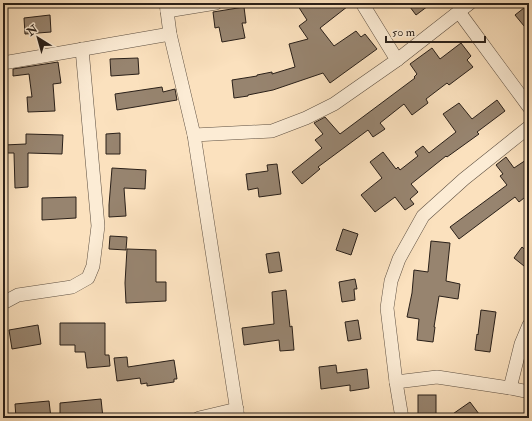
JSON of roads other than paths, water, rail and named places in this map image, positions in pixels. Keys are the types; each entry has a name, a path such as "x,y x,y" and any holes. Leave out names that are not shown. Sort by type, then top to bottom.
{"street":[{"path":"199,418 238,414 194,135 170,34 166,7 216,3"},
{"path":"362,3 397,60"},
{"path":"194,135 272,130 306,118 334,104 397,60 470,3"},
{"path":"459,12 529,107"},
{"path":"3,63 170,34"},
{"path":"3,303 18,295 72,287 88,278 93,266 98,226 82,49"},
{"path":"402,418 387,308 391,281 399,259 422,216 464,179 529,127"},
{"path":"510,388 521,344 529,325"},
{"path":"396,382 437,377 529,392"}]}
